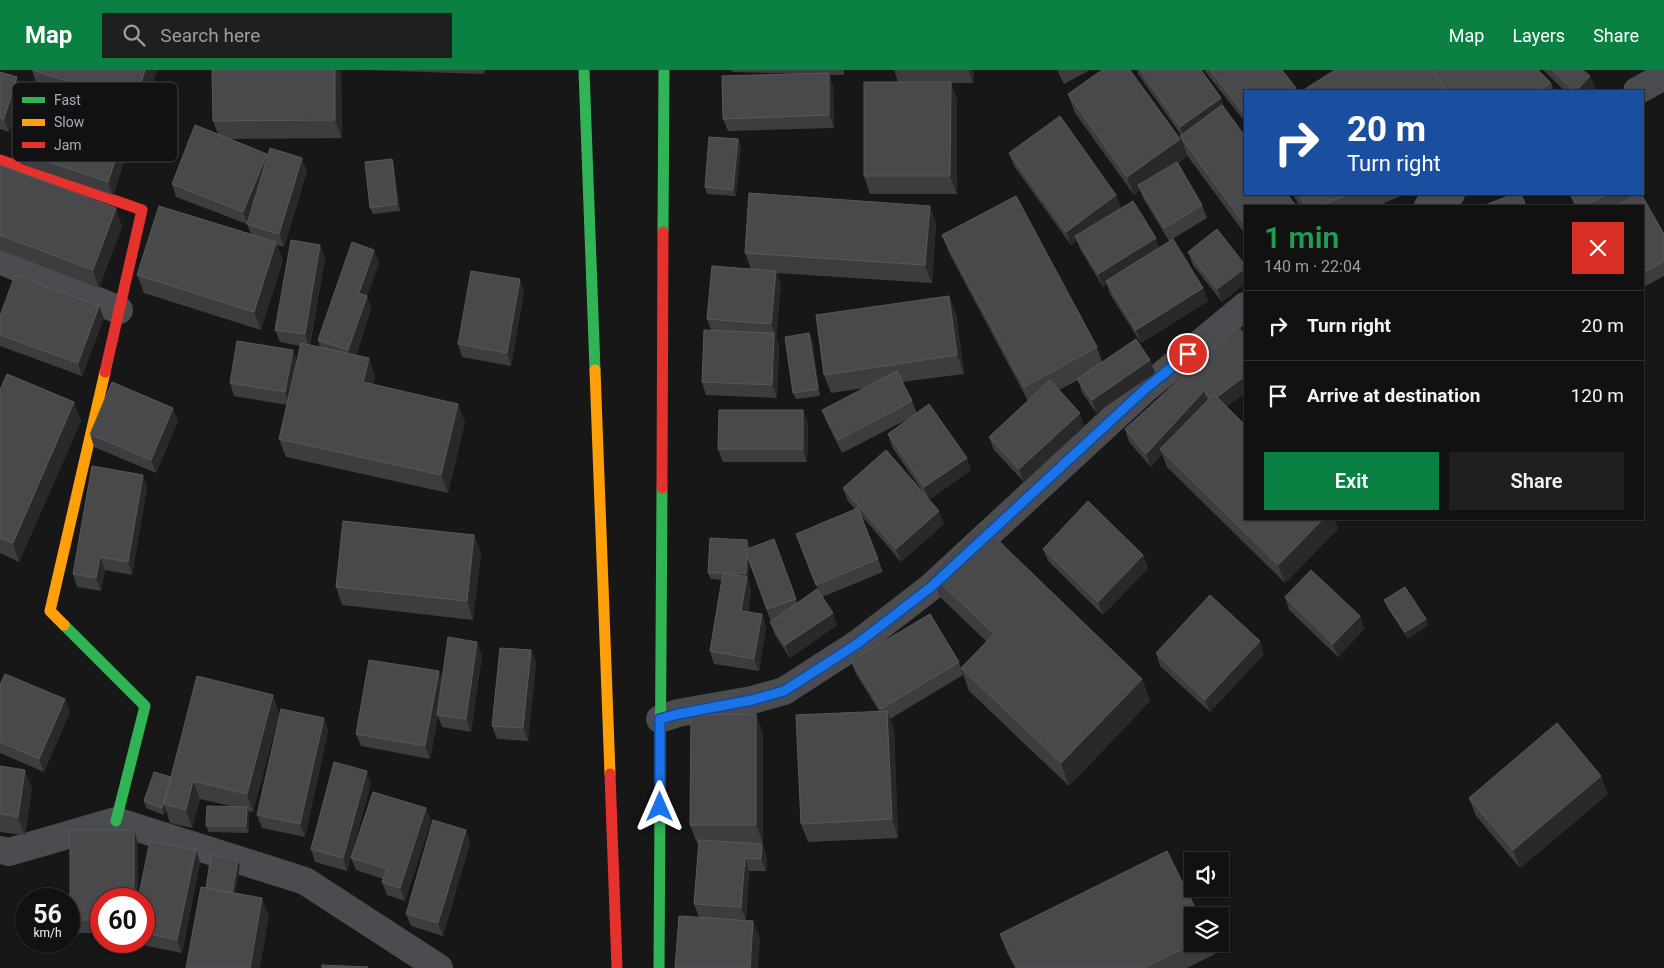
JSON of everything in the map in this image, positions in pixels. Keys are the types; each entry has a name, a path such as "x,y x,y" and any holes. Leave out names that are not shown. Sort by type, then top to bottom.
{"main road":[{"path":"584,70 617,968"},
{"path":"659,968 664,70"},
{"path":"0,160 142,210 50,611 145,706 116,822"}],"street":[{"path":"1639,90 1664,76"},
{"path":"1430,205 1450,195"},
{"path":"0,260 119,310"},
{"path":"660,719 752,700 784,691 857,644 931,587 1145,389 1244,307"},
{"path":"0,850 10,852 116,822 305,881 439,968"}],"building":[{"path":"32,70 145,70 141,82 71,82"},
{"path":"212,70 335,70 335,120 213,121"},
{"path":"1102,70 1130,70 1180,139 1127,177 1068,94"},
{"path":"1140,70 1201,70 1221,98 1180,127"},
{"path":"1210,70 1282,70 1296,88 1294,90 1244,90 1244,114"},
{"path":"1335,70 1433,70 1445,90 1304,90"},
{"path":"1436,70 1538,70 1551,83 1539,90 1445,90 1434,72"},
{"path":"1552,70 1583,70 1590,76 1577,90 1573,90"},
{"path":"0,72 17,77 15,82 12,82 12,93 4,119 0,118"},
{"path":"829,73 829,115 723,119 722,76"},
{"path":"864,82 951,82 950,176 864,176"},
{"path":"1222,105 1244,135 1244,195 1288,195 1295,205 1244,205 1244,224 1180,136"},
{"path":"1060,116 1116,195 1066,232 1009,153"},
{"path":"195,125 267,154 243,212 172,184"},
{"path":"709,137 738,139 733,190 705,187"},
{"path":"270,148 302,158 279,234 247,224"},
{"path":"392,159 397,204 370,208 365,162"},
{"path":"49,162 115,162 108,182"},
{"path":"1177,162 1202,205 1164,228 1138,185"},
{"path":"0,165 116,208 93,270 0,235"},
{"path":"749,193 930,206 925,265 745,253"},
{"path":"1299,195 1346,195 1323,205 1305,205"},
{"path":"1510,195 1521,195 1526,205 1486,205"},
{"path":"1572,195 1606,195 1585,205 1576,205"},
{"path":"1636,195 1642,195 1664,234 1664,261 1644,272 1644,205 1617,205"},
{"path":"1016,196 1097,347 1024,387 942,235"},
{"path":"1133,201 1156,238 1098,274 1075,236"},
{"path":"159,206 276,242 254,312 137,275"},
{"path":"1217,229 1244,264 1244,269 1217,289 1188,252"},
{"path":"1173,239 1203,288 1136,330 1106,281"},
{"path":"291,240 320,245 305,334 275,330"},
{"path":"352,242 374,250 359,293 367,296 348,350 318,340"},
{"path":"712,266 776,271 771,324 707,319"},
{"path":"471,271 520,279 507,353 458,344"},
{"path":"15,275 99,306 78,363 0,335 0,316"},
{"path":"949,296 957,355 824,375 816,315"},
{"path":"1238,326 1244,335 1244,377 1217,397 1214,394 1210,398 1204,391 1146,454 1125,429"},
{"path":"704,330 774,333 772,385 702,382"},
{"path":"809,333 818,389 793,393 785,337"},
{"path":"1136,339 1150,360 1092,400 1077,379"},
{"path":"237,341 293,350 285,392 230,383"},
{"path":"301,343 369,358 363,382 458,404 441,475 279,439"},
{"path":"897,371 912,401 838,440 822,410"},
{"path":"7,374 74,402 13,543 0,538 0,390"},
{"path":"1050,380 1080,413 1019,469 989,437"},
{"path":"112,382 173,408 151,460 90,434"},
{"path":"1214,394 1244,424 1244,520 1322,520 1278,565 1160,449"},
{"path":"929,404 967,458 924,487 888,434"},
{"path":"719,410 803,410 803,449 718,449"},
{"path":"886,450 939,511 896,549 843,488"},
{"path":"92,466 143,475 128,562 100,557 96,578 73,574"},
{"path":"1088,501 1143,555 1098,602 1043,549"},
{"path":"858,508 878,559 816,585 796,534"},
{"path":"343,521 474,535 467,601 336,587"},
{"path":"980,523 1142,679 1061,763 961,668 994,634 931,574"},
{"path":"710,538 747,540 747,549 745,550 747,553 746,573 708,573"},
{"path":"774,539 796,599 767,609 745,550"},
{"path":"1311,570 1360,616 1333,644 1285,597"},
{"path":"723,573 747,577 741,611 762,614 754,659 710,651"},
{"path":"1405,587 1426,619 1405,632 1384,600"},
{"path":"817,589 833,613 785,645 770,622"},
{"path":"1210,595 1260,641 1205,700 1156,653"},
{"path":"930,614 959,662 881,709 851,661"},
{"path":"448,637 477,642 466,719 437,715"},
{"path":"500,648 531,650 523,728 492,726"},
{"path":"369,660 439,671 425,746 356,734"},
{"path":"5,674 65,699 39,759 0,742 0,685"},
{"path":"197,676 273,695 247,794 193,781 186,810 164,804"},
{"path":"281,709 324,718 300,824 257,815"},
{"path":"887,711 892,819 801,824 796,715"},
{"path":"756,714 756,825 690,825 691,715"},
{"path":"1557,723 1601,776 1513,850 1469,798"},
{"path":"334,762 367,771 343,858 311,849"},
{"path":"0,766 25,770 18,817 0,814"},
{"path":"154,772 171,777 162,808 144,801"},
{"path":"373,792 426,808 400,888 382,882 387,869 351,858"},
{"path":"207,806 247,807 246,826 206,826"},
{"path":"433,820 466,830 438,923 406,914"},
{"path":"70,830 134,830 134,888 90,888 90,920 80,920 80,888 70,888"},
{"path":"699,840 762,844 761,859 745,858 741,907 694,904"},
{"path":"150,841 196,850 177,940 155,935 155,888 140,888"},
{"path":"1167,851 1184,886 1184,897 1190,897 1195,907 1184,907 1184,948 1144,968 1017,968 1000,934"},
{"path":"211,855 238,860 232,893 206,888"},
{"path":"201,887 262,898 250,968 186,968"},
{"path":"679,916 753,921 750,968 675,968"},
{"path":"322,965 368,967 322,968"}],"traffic: fast":[{"path":"584,70 595,370"},
{"path":"663,232 664,70"},
{"path":"659,968 662,488"},
{"path":"64,625 145,706 116,821"}],"traffic: slow":[{"path":"595,370 610,774"},
{"path":"64,625 50,611 105,372"}],"traffic: jam":[{"path":"0,160 142,210 105,372"},
{"path":"662,488 663,232"},
{"path":"610,774 617,968"}],"route":[{"path":"660,807 660,719 752,700 784,691 857,644 931,587 1145,389 1188,354"}]}
